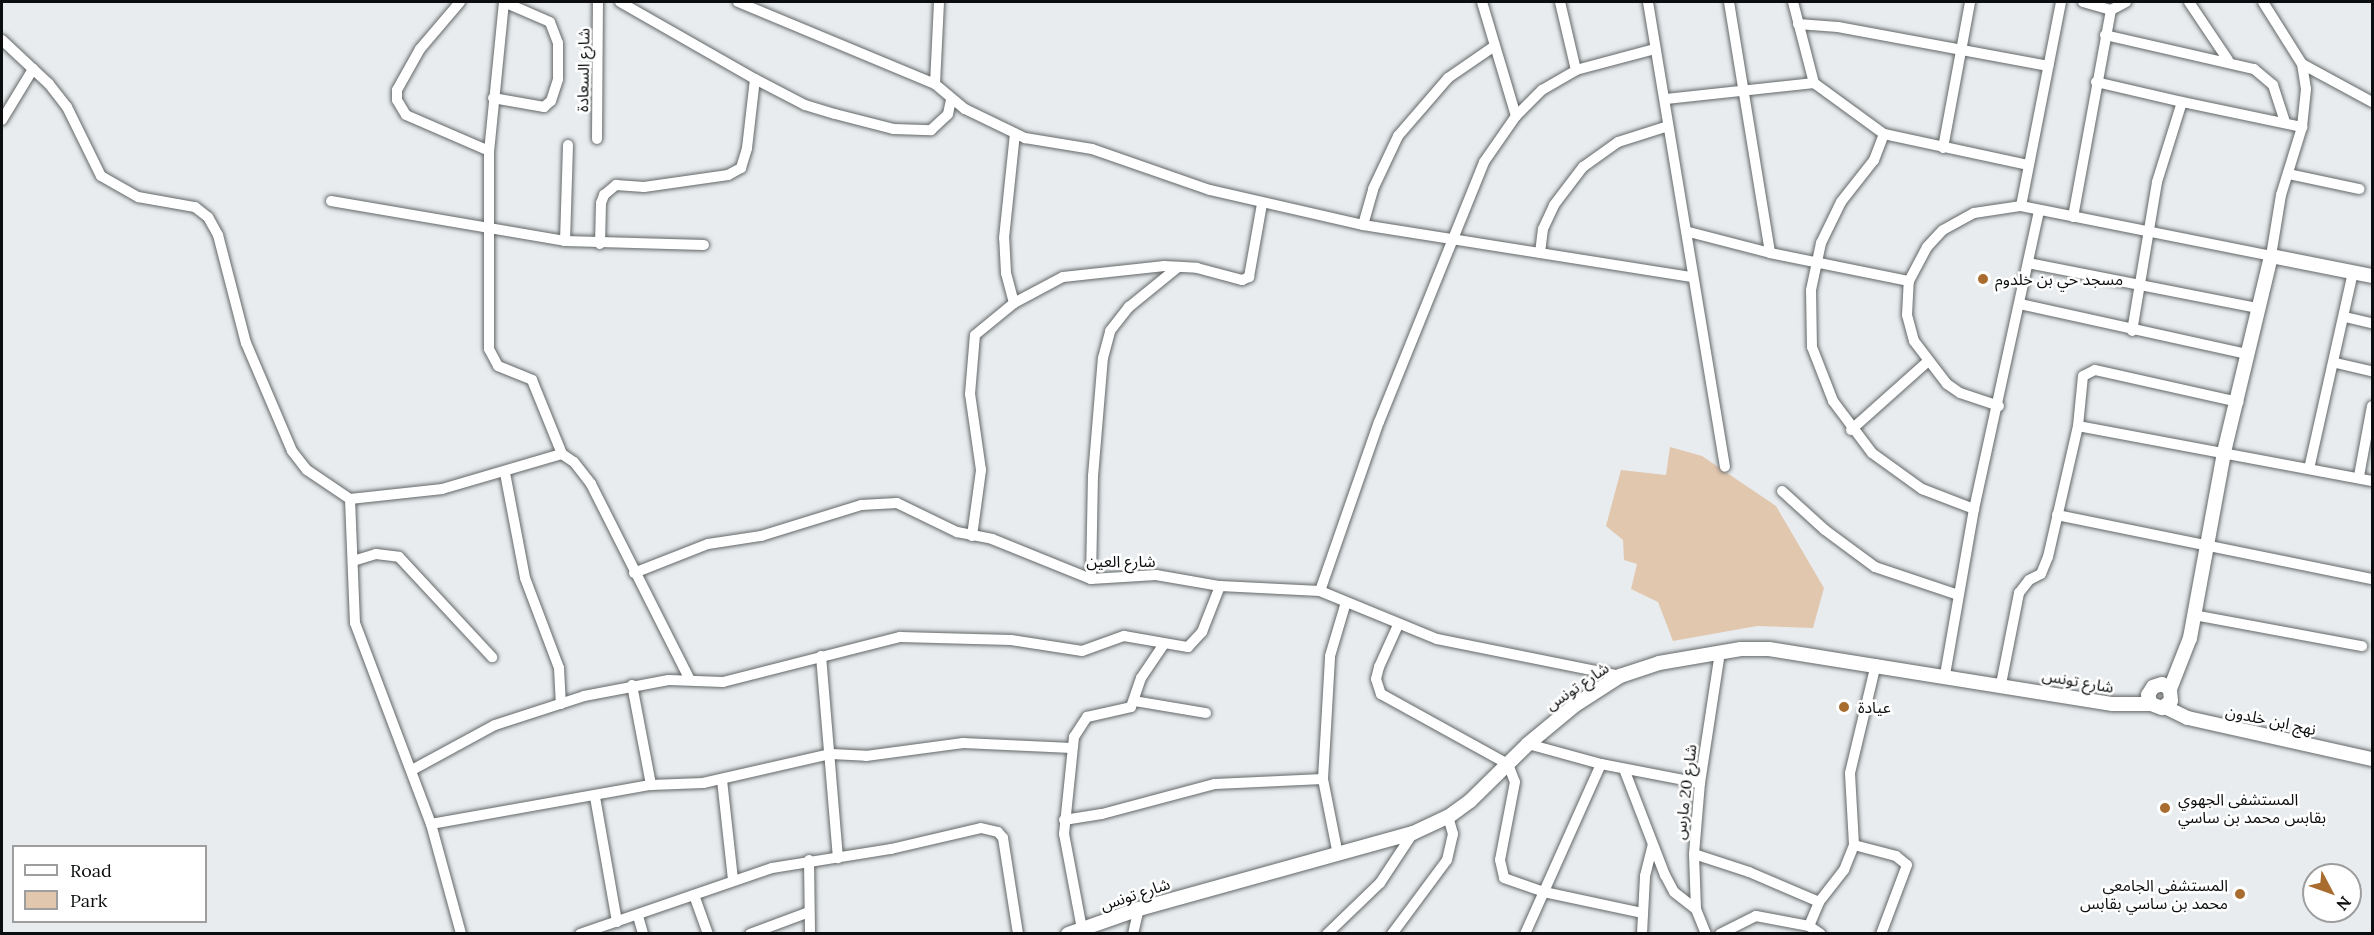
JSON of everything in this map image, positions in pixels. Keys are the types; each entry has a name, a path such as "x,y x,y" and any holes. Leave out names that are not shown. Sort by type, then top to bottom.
{"street":[{"path":"460,2 420,50 397,90 397,100 406,116 489,152"},
{"path":"494,98 544,107 551,102 558,79 558,43 550,22 504,2 494,98 489,152 486,230 489,349 498,366 532,380 562,454 579,467 591,484 689,678"},
{"name":"شارع السعادة","path":"597,139 598,2"},
{"path":"620,2 805,105 894,129 931,130 948,114 951,100"},
{"path":"738,2 935,84 951,100 1015,134 1110,154 1176,180 1262,204 1363,225 1692,277"},
{"path":"935,84 939,2"},
{"path":"1482,2 1493,47 1516,116"},
{"path":"1560,2 1576,70"},
{"path":"1648,2 1666,99 1668,126 1689,232 1692,277 1725,466"},
{"path":"1729,2 1770,253"},
{"path":"1793,2 1814,83 1884,134 2029,165"},
{"path":"1944,148 1970,2"},
{"path":"2021,206 2061,2"},
{"path":"2083,2 2111,10 2126,2"},
{"path":"2189,2 2228,60"},
{"path":"2170,689 2162,684 2153,687 2148,694 2151,704 2165,707 2171,701 2170,689 2185,658 2224,452 2238,402 2271,256 2271,239 2302,127 2306,89 2302,64 2263,2"},
{"path":"2073,216 2111,10"},
{"path":"1798,24 1961,49 2048,66"},
{"path":"2105,34 2228,60 2254,69 2273,85 2284,123"},
{"path":"2,40 33,69 67,107 101,176 138,197 195,207 208,217 218,235 246,343 292,451 307,471 350,499 442,489 505,473 562,454"},
{"path":"1363,225 1373,189 1398,136 1448,78 1493,47"},
{"path":"1320,591 1368,453 1451,238 1484,162 1516,116 1542,90 1576,70 1655,49"},
{"path":"2302,64 2370,97"},
{"path":"2,120 33,69"},
{"path":"600,243 601,203 604,195 616,185 644,187 728,175 741,168 747,148 755,79"},
{"path":"2096,82 2302,127"},
{"path":"1666,99 1814,83"},
{"path":"2132,331 2151,234 2157,182 2182,102"},
{"path":"1540,254 1543,229 1554,205 1584,167 1618,142 1668,126"},
{"path":"1014,303 1006,273 1004,238 1015,134"},
{"path":"1884,134 1865,174 1831,218 1816,261 1810,311 1812,348 1833,401 1851,430 1887,468 1905,480 1974,509"},
{"path":"565,241 568,145"},
{"path":"2288,174 2359,189"},
{"path":"331,201 486,230 565,241 704,245"},
{"path":"972,536 981,470 970,394 971,348 975,335 988,321 1014,303 1063,277 1094,271 1178,267 1235,279 1249,277 1262,204"},
{"path":"1998,406 1959,393 1927,362 1910,331 1909,281 1927,247 1943,230 1974,213 2021,206 2151,234 2373,276"},
{"path":"1945,675 1974,509 2039,210"},
{"path":"1689,232 1770,253 1909,281"},
{"path":"2028,263 2141,283 2258,308"},
{"path":"1091,579 1093,476 1103,358 1110,332 1129,307 1178,267"},
{"path":"2309,469 2336,363 2353,272"},
{"path":"2020,304 2132,331 2248,354"},
{"path":"2345,317 2373,323"},
{"path":"1851,430 1927,362"},
{"path":"2336,363 2373,371"},
{"path":"2001,684 2019,593 2029,580 2041,574 2057,515 2078,426 2083,376 2095,370 2238,402"},
{"path":"2359,476 2373,406"},
{"path":"2078,426 2309,469 2359,476 2373,481"},
{"path":"505,473 525,578 559,668 561,704"},
{"path":"1782,491 1825,530 1875,567 1958,595"},
{"path":"350,499 355,623 360,642 432,824 461,933"},
{"name":"شارع العين","path":"634,573 708,544 761,536 840,510 882,502 912,508 941,526 972,536 992,539 1091,579 1155,575 1220,586 1320,591 1398,625 1437,639 1620,676"},
{"path":"2057,515 2373,579"},
{"path":"353,561 376,554 399,556 492,657"},
{"path":"412,770 495,725 561,704 633,685 689,678 723,682 900,637 1011,640 1082,651 1124,636 1178,648 1196,642 1220,586"},
{"path":"1338,855 1323,779 1330,656 1346,602"},
{"path":"2194,615 2362,646"},
{"path":"1398,625 1376,679 1381,694 1508,764 1515,782 1500,871 1510,882 1544,892 1642,913"},
{"path":"1082,929 1064,820 1072,748 1077,728 1087,717 1126,711 1134,701 1141,678 1163,645"},
{"name":"شارع تونس","path":"1068,933 1139,909 1413,833 1448,817 1528,744 1575,705 1620,676 1659,663 1720,653 1769,649 1876,664 2125,705 2151,704"},
{"name":"شارع 20 مارس","path":"1706,933 1696,909 1694,854 1700,783 1720,653"},
{"path":"821,656 838,858"},
{"path":"1809,926 1819,902 1839,880 1854,845 1856,818 1850,773 1876,664"},
{"path":"633,685 651,785"},
{"path":"1134,701 1206,713"},
{"name":"نهج ابن خلدون","path":"2165,707 2188,718 2373,759"},
{"path":"432,824 595,797 651,785 722,780 831,754 866,756 973,743 1072,748"},
{"path":"1528,744 1601,764 1700,783"},
{"path":"1525,933 1601,764"},
{"path":"1624,769 1674,892 1696,909"},
{"path":"1064,820 1215,784 1323,779"},
{"path":"722,780 733,880"},
{"path":"595,797 617,922"},
{"path":"1392,933 1447,860 1453,834 1448,817"},
{"path":"580,933 638,916 733,880 809,860 838,858 981,828 998,832 1006,849 1018,933"},
{"path":"1327,933 1380,883 1413,833"},
{"path":"1642,933 1645,876 1653,845"},
{"path":"1854,845 1896,856 1907,865 1881,933"},
{"path":"1694,854 1749,872 1819,902"},
{"path":"809,860 810,933"},
{"path":"694,895 708,933"},
{"path":"1133,933 1139,909"},
{"path":"750,933 809,912"},
{"path":"638,916 643,933"},
{"path":"1720,933 1756,916 1809,926 1821,933"}],"green space":[{"path":"1670,447 1702,456 1776,506 1824,588 1813,628 1757,626 1673,641 1658,602 1631,589 1637,564 1624,560 1623,540 1606,526 1621,470 1666,475"}],"place":[{"name":"مسجد حي بن خلدوم","path":"1983,279"},
{"name":"عيادة","path":"1844,707"},
{"name":"المستشفى الجهوي بقابس محمد بن ساسي","path":"2165,808"},
{"name":"المستشفى الجامعي محمد بن ساسي بقابس","path":"2240,894"}]}
